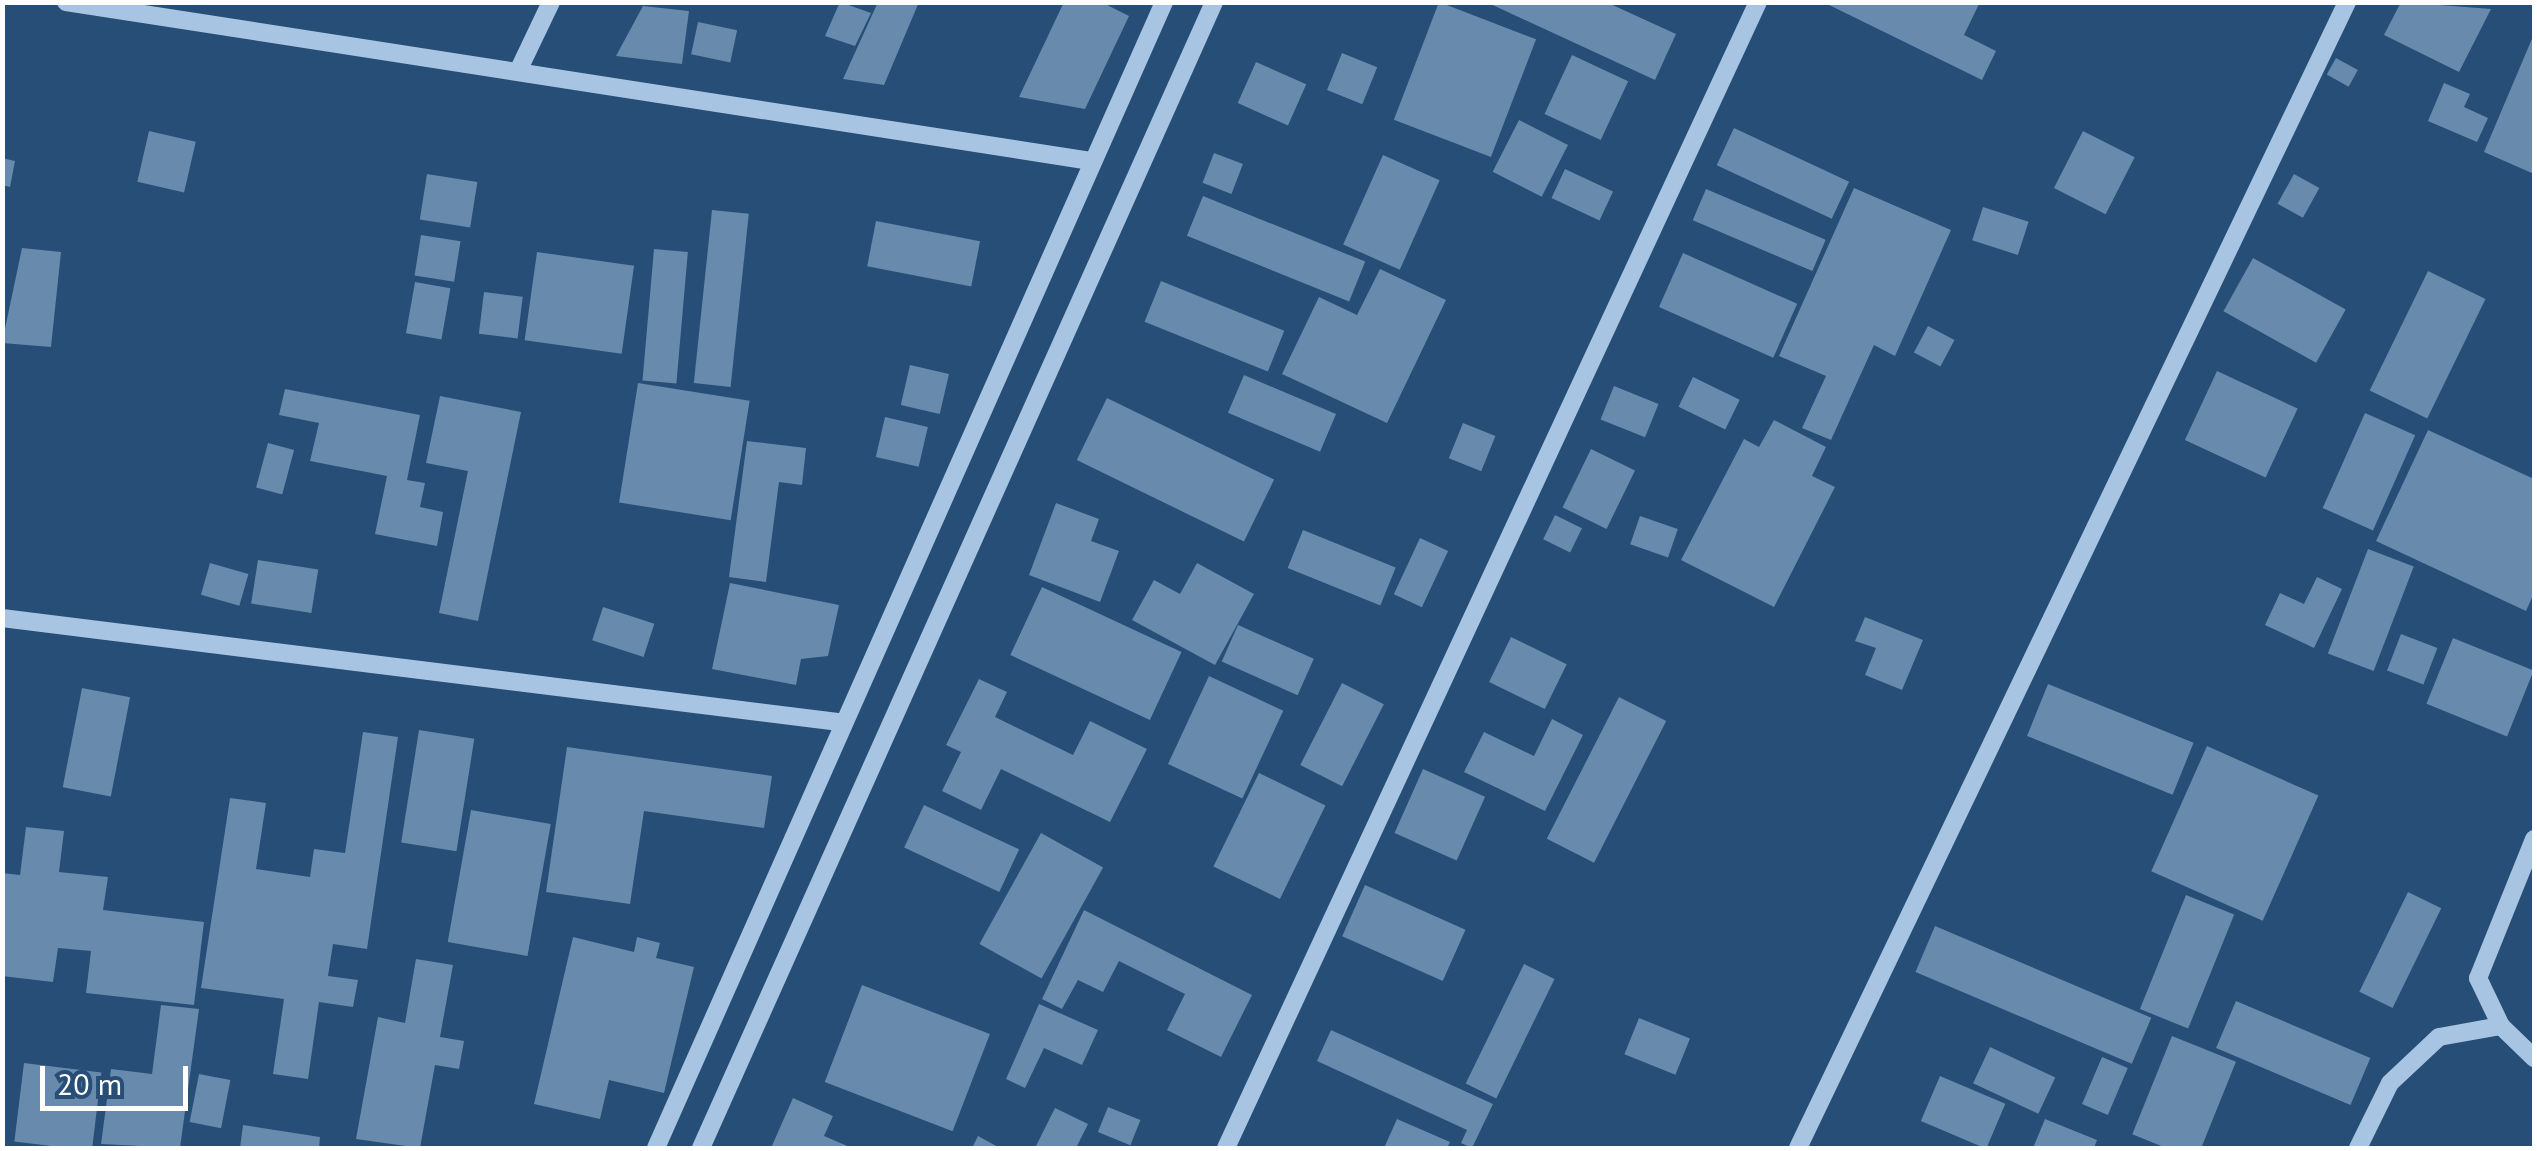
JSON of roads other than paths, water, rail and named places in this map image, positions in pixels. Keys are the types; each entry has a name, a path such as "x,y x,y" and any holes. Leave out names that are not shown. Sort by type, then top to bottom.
{"street":[{"path":"66,2 520,67 1091,161"},
{"path":"520,67 552,2"},
{"path":"656,1148 838,722 1164,2"},
{"path":"700,1148 1214,2"},
{"path":"1226,1148 1758,2"},
{"path":"1798,1148 2347,2"},
{"path":"2,618 838,722"},
{"path":"2534,839 2480,955 2482,994 2501,1026 2534,1058"},
{"path":"2358,1148 2390,1083 2439,1038 2501,1026"}]}
